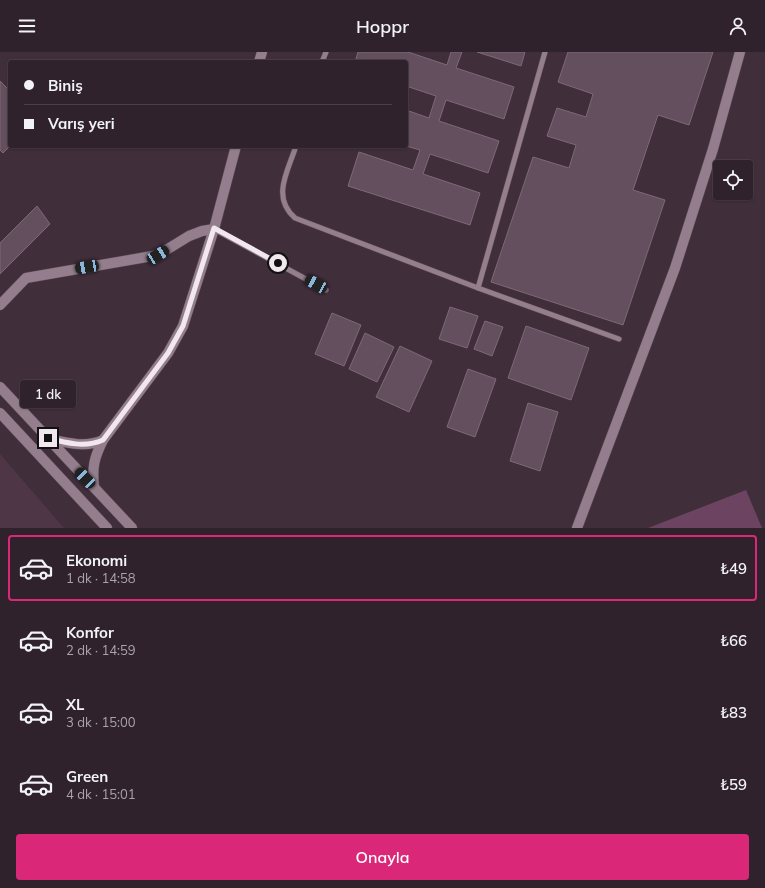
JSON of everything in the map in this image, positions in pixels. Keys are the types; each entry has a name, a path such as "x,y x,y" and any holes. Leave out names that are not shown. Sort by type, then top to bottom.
{"street":[{"path":"577,528 675,268 713,149 740,52"},
{"path":"94,488 95,455 103,440 168,353 183,326 214,228 235,148"},
{"path":"0,305 26,278 158,255 189,236 214,228"},
{"path":"0,387 132,528"},
{"path":"0,412 107,528"},
{"path":"48,438 85,445 103,440"}],"lane":[{"path":"478,288 545,52"},
{"path":"295,148 282,193 286,209 295,218 478,288 619,339"},
{"path":"214,228 326,290"}],"shaded area":[{"path":"0,454 64,528 0,528"},
{"path":"746,490 762,528 648,528"}],"building":[{"path":"358,52 408,52 447,65 451,52 462,52 456,68 514,87 504,119 446,100 439,121 499,141 488,173 430,154 423,174 480,193 470,225 348,186 359,152 413,170 420,150 408,147 408,111 429,118 436,96 408,87 408,60 356,60"},
{"path":"477,52 525,52 521,66"},
{"path":"568,52 713,52 689,125 658,115 633,190 665,200 623,325 491,282 533,157 569,168 576,145 547,136 557,108 586,117 593,94 558,82"},
{"path":"0,81 8,89 8,148 3,153 0,150"},
{"path":"37,206 50,224 0,274 0,243"},
{"path":"450,307 478,316 467,348 439,339"},
{"path":"332,313 361,325 344,366 315,354"},
{"path":"485,321 503,327 492,356 474,349"},
{"path":"526,326 589,348 571,400 508,378"},
{"path":"365,333 394,347 377,382 349,369"},
{"path":"400,346 432,361 409,412 376,397"},
{"path":"468,369 496,379 475,437 447,427"},
{"path":"528,403 558,412 540,471 510,461"}],"route":[{"path":"48,438 61,442 85,445 103,440 168,353 183,326 214,228 278,263"}]}
